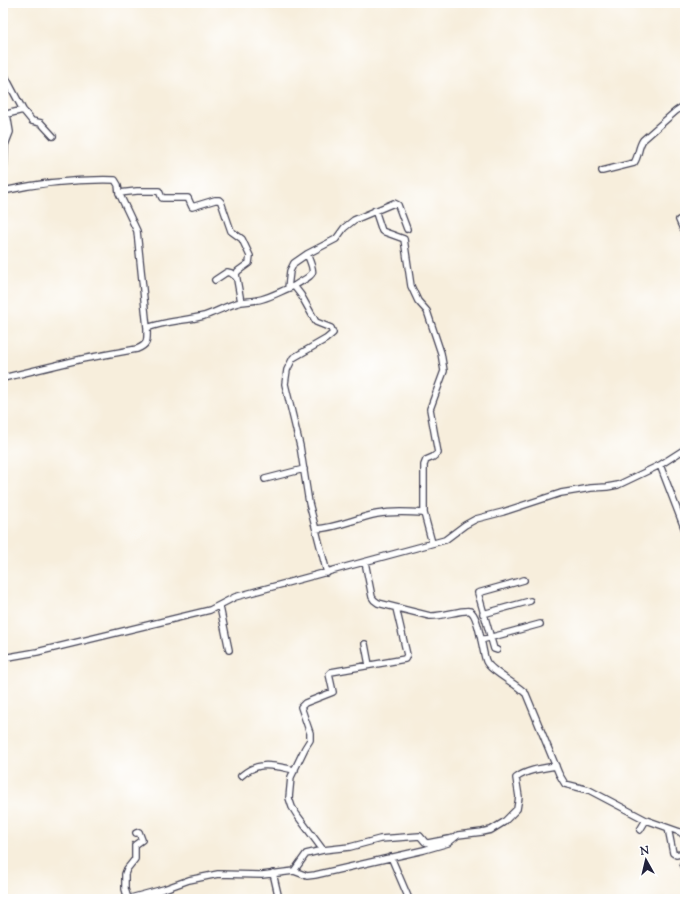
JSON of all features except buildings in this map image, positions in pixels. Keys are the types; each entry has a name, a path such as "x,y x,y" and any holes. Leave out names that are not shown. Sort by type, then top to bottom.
{"street":[{"path":"3,69 6,78 23,110 32,121 41,123 53,136"},
{"path":"602,171 634,163 636,161 640,144 643,140 685,105"},
{"path":"3,378 82,359 137,349 147,343 137,231 119,193 118,185 115,180 86,179 37,184 3,191 5,145 10,132 5,115 23,110"},
{"path":"119,193 137,190 159,191 162,198 188,198 192,207 219,200 231,231 241,237 250,256 249,263 238,271 236,277 241,302"},
{"path":"291,287 292,265 307,254 336,239 340,235 341,230 350,223 375,210 392,203 396,203 407,229"},
{"path":"375,210 382,231 404,239 411,286 418,300 427,312 441,353 444,371 430,409 438,453 434,457 424,462 424,513 432,543"},
{"path":"679,220 685,234"},
{"path":"146,328 166,322 189,319 215,312 241,302 263,298 291,287 310,275 312,272 313,268 307,254"},
{"path":"215,280 227,272 236,277"},
{"path":"291,287 301,295 316,322 331,328 333,333 326,339 294,358 285,377 286,390 296,424 309,503 327,573"},
{"path":"3,658 91,639 210,610 220,607 235,598 450,538 460,528 476,519 504,512 562,493 614,486 660,465 685,449"},
{"path":"660,465 682,512 685,530"},
{"path":"265,479 304,469"},
{"path":"316,529 340,525 386,512 424,513"},
{"path":"685,543 685,548"},
{"path":"365,562 372,596 374,600 382,604 430,616 470,611 474,616 486,662 491,668 519,687 529,698 562,780 567,785 589,790 646,820 680,832 685,836"},
{"path":"497,650 494,649 490,638 478,594 479,592 524,580"},
{"path":"483,614 530,601"},
{"path":"220,607 229,650"},
{"path":"323,850 292,807 289,798 291,778 310,740 300,708 302,705 333,692 329,674 331,672 405,659 406,657 396,608"},
{"path":"481,640 540,624"},
{"path":"365,644 369,665"},
{"path":"241,776 254,766 263,765 295,770"},
{"path":"136,832 139,832 142,840 135,845 135,859 125,872 127,899 189,880 218,874 262,876 273,873 294,871 307,876 315,875 448,844 458,835 491,830 504,822 516,809 518,803 516,778 535,770 556,766"},
{"path":"640,830 646,820"},
{"path":"668,828 673,853 676,855 685,853"},
{"path":"294,871 306,854 323,850 350,847 380,839 420,836 425,842 428,843 454,838"},
{"path":"391,857 409,899"},
{"path":"273,873 279,899"},
{"path":"160,890 161,899"}]}
